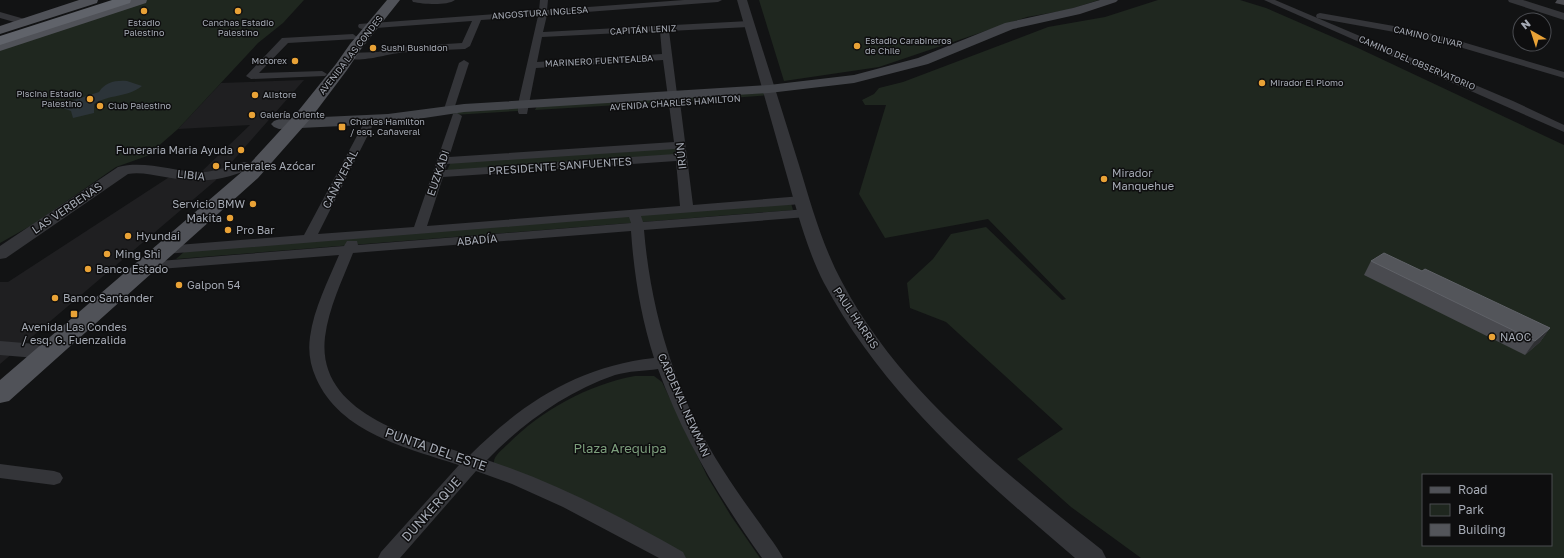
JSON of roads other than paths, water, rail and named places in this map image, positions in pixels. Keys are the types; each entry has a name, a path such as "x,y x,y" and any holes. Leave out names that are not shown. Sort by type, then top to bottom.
{"highway":[{"path":"0,36 110,0"},
{"path":"0,41 125,0"},
{"path":"0,46 78,15"}],"main road":[{"path":"0,30 92,0"},
{"path":"0,46 141,0"},
{"name":"AVENIDA LAS CONDES","path":"0,394 251,174 322,93 349,56 383,0"},
{"name":"AVENIDA LAS CONDES","path":"206,213 353,37 394,0"},
{"name":"AVENIDA CHARLES HAMILTON","path":"279,124 836,89 877,81 925,64 1009,26 1076,11 1112,0"}],"street":[{"path":"416,0 426,2 451,0"},
{"path":"523,108 543,13 544,0"},
{"name":"ANGOSTURA INGLESA","path":"368,25 718,0"},
{"name":"PAUL HARRIS","path":"742,0 817,249 834,285 862,329 903,383 933,416 988,470 1093,558"},
{"name":"CAMINO DEL OBSERVATORIO","path":"1268,0 1509,103 1564,129"},
{"path":"1513,0 1564,17"},
{"name":"CAMINO OLIVAR","path":"1290,10 1427,36 1564,75"},
{"path":"0,14 26,22"},
{"path":"349,56 378,55 398,50 464,46 478,17"},
{"name":"CAPITÁN LENIZ","path":"538,36 749,24"},
{"name":"IRÚN","path":"664,29 681,151 687,209"},
{"path":"322,74 251,76 285,40 353,37"},
{"name":"MARINERO FUENTEALBA","path":"531,65 668,57"},
{"name":"EUZKADI","path":"419,230 442,162 464,63"},
{"name":"CAÑAVERAL","path":"309,239 371,119"},
{"name":"PRESIDENTE SANFUENTES","path":"442,162 681,151"},
{"name":"PRESIDENTE SANFUENTES","path":"438,174 681,151"},
{"name":"LIBIA","path":"136,168 206,177 222,175 244,166"},
{"name":"LAS VERBENAS","path":"0,254 118,173 126,169 136,168"},
{"name":"ABADÍA","path":"165,250 309,239 350,243 419,230 634,220 687,209 804,207"},
{"name":"ABADÍA","path":"147,266 350,243 804,207"},
{"name":"CARDENAL NEWMAN","path":"634,220 642,284 650,322 663,363 699,444 733,502 773,558"},
{"name":"PUNTA DEL ESTE","path":"350,243 322,316 319,330 318,357 323,379 329,389 347,408 375,427 417,445 474,462 531,484 582,507 676,558"},
{"path":"0,348 48,352"},
{"name":"DUNKERQUE","path":"388,558 474,462 521,418 565,391 614,371 663,363"},
{"path":"0,471 54,478"}],"place":[{"name":"Estadio Palestino","path":"144,11"},
{"name":"Canchas Estadio Palestino","path":"238,11"},
{"name":"Estadio Carabineros de Chile","path":"857,46"},
{"name":"Sushi Bushidon","path":"373,48"},
{"name":"Motorex","path":"295,61"},
{"name":"Mirador El Plomo","path":"1262,83"},
{"name":"Alistore","path":"255,95"},
{"name":"Piscina Estadio Palestino","path":"90,99"},
{"name":"Club Palestino","path":"100,106"},
{"name":"Galería Oriente","path":"252,115"},
{"name":"Charles Hamilton / esq. Cañaveral","path":"342,127"},
{"name":"Funeraria Maria Ayuda","path":"241,150"},
{"name":"Funerales Azócar","path":"216,166"},
{"name":"Mirador Manquehue","path":"1104,179"},
{"name":"Servicio BMW","path":"253,204"},
{"name":"Makita","path":"230,218"},
{"name":"Pro Bar","path":"228,230"},
{"name":"Hyundai","path":"128,236"},
{"name":"Ming Shi","path":"107,254"},
{"name":"Banco Estado","path":"88,269"},
{"name":"Galpon 54","path":"179,285"},
{"name":"Banco Santander","path":"55,298"},
{"name":"Avenida Las Condes / esq. G. Fuenzalida","path":"74,314"},
{"name":"NAOC","path":"1492,337"}],"park label":[{"name":"Plaza Arequipa","path":"620,448"}]}
